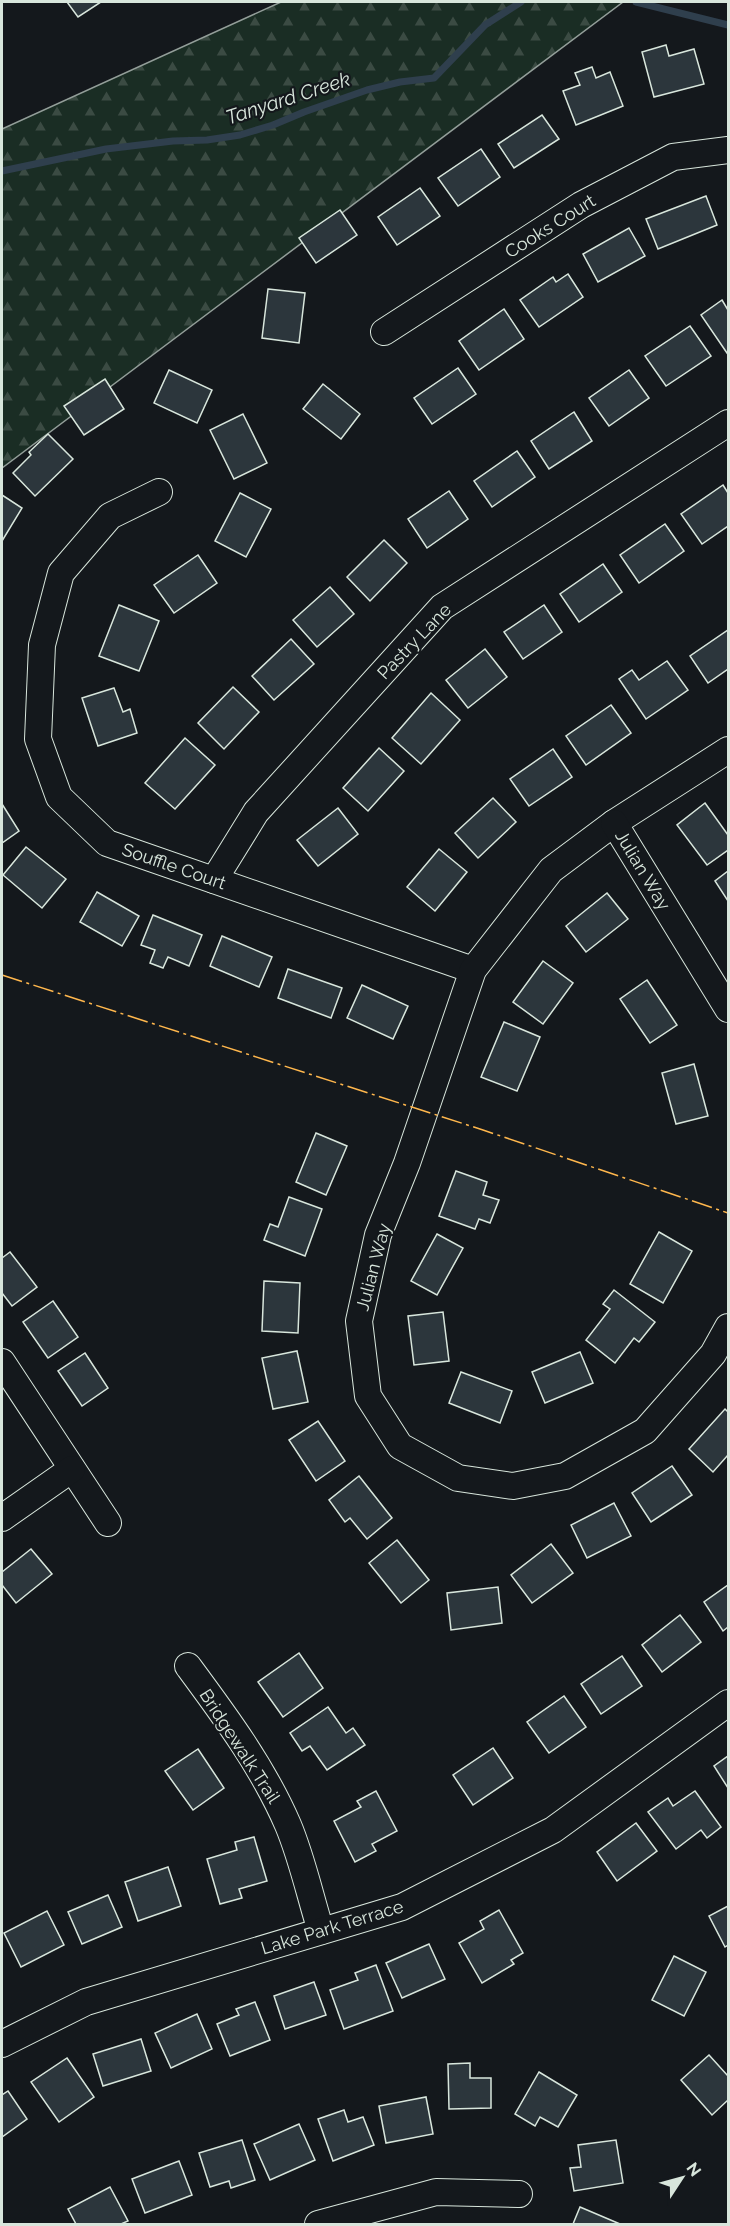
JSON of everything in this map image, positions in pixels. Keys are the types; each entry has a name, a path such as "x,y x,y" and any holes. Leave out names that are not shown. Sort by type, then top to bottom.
{"street":[{"name":"Cooks Court","path":"384,332 581,205 673,158 729,150"},
{"name":"Pastry Lane","path":"214,880 256,812 442,608 729,423"},
{"name":"Souffle Court","path":"159,492 110,516 61,573 42,645 38,739 59,797 107,843 473,970"},
{"name":"Julian Way","path":"729,750 614,823 551,870 473,970 411,1152 378,1235 359,1321 368,1396 400,1446 458,1478 513,1486 565,1476 645,1431 713,1354 729,1327"},
{"name":"Julian Way","path":"614,823 729,1009"},
{"path":"2,1362 108,1523"},
{"path":"2,1518 72,1469"},
{"name":"Bridgewalk Trail","path":"188,1666 270,1786 289,1827 321,1931"},
{"name":"Lake Park Terrace","path":"2,2044 86,2002 402,1907 553,1830 729,1703"},
{"path":"318,2224 436,2192 519,2194"}],"green space":[{"path":"281,2 623,2 2,468 2,129"}],"building":[{"path":"67,2 101,2 78,17"},
{"path":"666,45 669,56 694,49 704,84 654,97 642,52"},
{"path":"592,67 596,78 610,72 623,106 576,125 563,91 580,85 575,73"},
{"path":"542,115 559,139 514,168 498,144"},
{"path":"481,149 500,177 458,206 438,178"},
{"path":"420,188 440,216 397,245 378,217"},
{"path":"706,196 717,225 658,249 646,219"},
{"path":"340,210 357,235 316,263 299,238"},
{"path":"629,228 645,256 598,282 583,254"},
{"path":"568,274 583,297 539,327 520,300 553,277 556,282"},
{"path":"268,289 305,293 299,343 262,338"},
{"path":"722,300 728,310 727,353 701,315"},
{"path":"504,309 524,339 479,370 459,341"},
{"path":"690,326 711,356 666,386 645,356"},
{"path":"458,368 476,394 432,424 414,398"},
{"path":"169,370 212,390 197,423 154,403"},
{"path":"629,370 649,398 609,426 589,398"},
{"path":"105,379 124,409 84,435 64,406"},
{"path":"323,384 360,414 341,439 303,409"},
{"path":"574,412 592,441 549,469 531,441"},
{"path":"243,414 267,463 234,479 210,430"},
{"path":"48,434 73,459 35,496 13,473 31,455 29,452"},
{"path":"517,451 535,477 492,507 474,481"},
{"path":"723,485 728,493 728,526 702,544 681,514"},
{"path":"449,491 468,519 427,548 408,519"},
{"path":"240,493 271,509 246,557 215,541"},
{"path":"2,495 22,508 2,541"},
{"path":"665,524 684,551 639,583 620,555"},
{"path":"384,540 407,563 370,601 347,577"},
{"path":"198,555 217,583 174,613 154,585"},
{"path":"603,564 622,592 579,622 560,594"},
{"path":"330,587 354,614 317,647 293,620"},
{"path":"119,605 159,621 139,671 99,656"},
{"path":"544,605 562,632 523,659 504,632"},
{"path":"728,630 728,669 708,683 690,656"},
{"path":"291,639 314,664 274,700 252,676"},
{"path":"485,649 507,677 468,708 446,680"},
{"path":"667,661 688,690 646,719 619,679 632,670 639,680"},
{"path":"233,687 259,712 224,749 198,723"},
{"path":"114,688 123,712 130,709 137,733 98,746 82,698"},
{"path":"431,693 460,720 421,764 392,738"},
{"path":"611,705 631,733 586,765 566,736"},
{"path":"185,738 215,765 175,809 145,783"},
{"path":"379,748 404,771 368,811 343,788"},
{"path":"553,749 572,777 529,806 510,779"},
{"path":"493,798 516,822 478,858 455,833"},
{"path":"705,803 728,835 728,850 707,865 677,825"},
{"path":"2,804 19,831 2,843"},
{"path":"338,808 358,834 318,866 297,840"},
{"path":"26,847 66,879 42,908 3,875"},
{"path":"439,849 467,872 435,911 407,887"},
{"path":"728,871 728,901 715,881"},
{"path":"97,892 139,916 122,946 80,922"},
{"path":"607,893 628,919 586,952 566,926"},
{"path":"153,915 202,935 189,966 168,957 163,968 150,963 155,950 141,945"},
{"path":"222,936 272,957 259,987 210,966"},
{"path":"543,961 573,983 543,1024 513,1002"},
{"path":"288,969 342,988 331,1018 278,998"},
{"path":"647,980 677,1025 650,1043 620,999"},
{"path":"362,985 408,1006 393,1039 347,1018"},
{"path":"504,1022 540,1037 517,1091 481,1077"},
{"path":"694,1064 708,1116 676,1124 662,1073"},
{"path":"316,1133 347,1146 326,1195 296,1182"},
{"path":"456,1171 487,1182 483,1195 499,1200 490,1223 479,1219 475,1229 439,1216"},
{"path":"289,1197 322,1209 305,1256 264,1240 270,1224 278,1227"},
{"path":"659,1232 692,1251 663,1303 630,1284"},
{"path":"437,1234 463,1248 437,1295 411,1281"},
{"path":"10,1252 37,1287 12,1306 2,1293 2,1258"},
{"path":"264,1281 300,1283 298,1333 262,1331"},
{"path":"614,1290 655,1322 639,1342 634,1338 615,1363 586,1340 610,1309 603,1304"},
{"path":"53,1301 78,1337 48,1358 23,1322"},
{"path":"443,1312 449,1361 414,1365 408,1316"},
{"path":"297,1351 308,1402 273,1409 262,1358"},
{"path":"580,1352 593,1383 545,1403 532,1372"},
{"path":"85,1353 108,1388 82,1406 58,1371"},
{"path":"461,1372 512,1391 500,1423 449,1403"},
{"path":"725,1409 728,1412 728,1455 713,1472 689,1449"},
{"path":"318,1421 345,1461 316,1481 289,1440"},
{"path":"672,1466 692,1495 651,1522 632,1493"},
{"path":"359,1476 392,1518 367,1539 350,1518 345,1522 329,1500"},
{"path":"614,1503 631,1536 587,1558 571,1525"},
{"path":"397,1540 429,1580 401,1603 369,1563"},
{"path":"551,1544 573,1573 532,1603 511,1575"},
{"path":"31,1549 52,1574 16,1603 2,1585 2,1572"},
{"path":"728,1585 728,1627 723,1631 704,1602"},
{"path":"498,1587 502,1623 451,1630 447,1593"},
{"path":"680,1615 701,1642 662,1672 642,1645"},
{"path":"299,1653 323,1688 283,1717 258,1682"},
{"path":"622,1656 642,1686 601,1714 581,1684"},
{"path":"564,1696 586,1727 549,1753 527,1722"},
{"path":"328,1707 346,1733 353,1728 365,1745 327,1770 310,1746 302,1751 290,1733"},
{"path":"493,1748 513,1778 473,1805 453,1775"},
{"path":"198,1749 224,1788 193,1810 165,1771"},
{"path":"728,1756 728,1788 714,1766"},
{"path":"376,1791 397,1831 372,1844 376,1851 355,1862 334,1821 361,1807 357,1801"},
{"path":"695,1791 721,1827 707,1838 701,1830 676,1849 648,1812 668,1798 673,1806"},
{"path":"636,1823 657,1851 617,1881 597,1852"},
{"path":"254,1837 267,1881 239,1889 242,1898 220,1904 207,1859 237,1850 235,1842"},
{"path":"168,1867 181,1906 138,1921 125,1882"},
{"path":"108,1895 122,1927 82,1944 68,1912"},
{"path":"728,1906 728,1945 725,1947 709,1916"},
{"path":"499,1910 523,1953 511,1960 514,1964 482,1983 459,1943 484,1929 480,1921"},
{"path":"47,1911 64,1945 21,1967 4,1933"},
{"path":"429,1944 445,1979 402,1998 386,1963"},
{"path":"674,1956 706,1972 684,2016 652,2000"},
{"path":"376,1965 393,2011 344,2029 330,1990 358,1980 355,1973"},
{"path":"314,1982 326,2015 285,2029 274,1996"},
{"path":"255,2002 270,2040 230,2056 217,2024 239,2015 236,2009"},
{"path":"197,2014 212,2049 171,2068 155,2033"},
{"path":"141,2039 151,2071 103,2086 93,2054"},
{"path":"709,2055 728,2076 728,2100 712,2115 681,2080"},
{"path":"67,2058 94,2097 59,2122 31,2082"},
{"path":"470,2063 470,2078 491,2078 491,2108 449,2109 448,2064"},
{"path":"539,2072 577,2095 558,2127 540,2117 535,2126 515,2114"},
{"path":"8,2091 27,2119 2,2137 2,2095"},
{"path":"426,2097 433,2134 386,2143 379,2106"},
{"path":"344,2110 348,2122 363,2117 374,2145 333,2161 318,2119"},
{"path":"299,2124 315,2160 270,2180 254,2144"},
{"path":"242,2140 255,2180 231,2188 229,2181 210,2187 199,2153"},
{"path":"616,2140 623,2183 574,2191 570,2168 581,2167 578,2145"},
{"path":"179,2161 192,2195 145,2213 132,2179"},
{"path":"110,2187 128,2221 121,2224 76,2224 68,2209"},
{"path":"580,2207 620,2224 573,2224"}],"waterway":[{"name":"Tanyard Creek","path":"2,171 106,149 240,135 367,90 400,82 434,78 485,25 521,2"},
{"name":"Tanyard Creek","path":"636,2 728,25"}],"power":[{"path":"2,975 483,1130 728,1213"}]}
